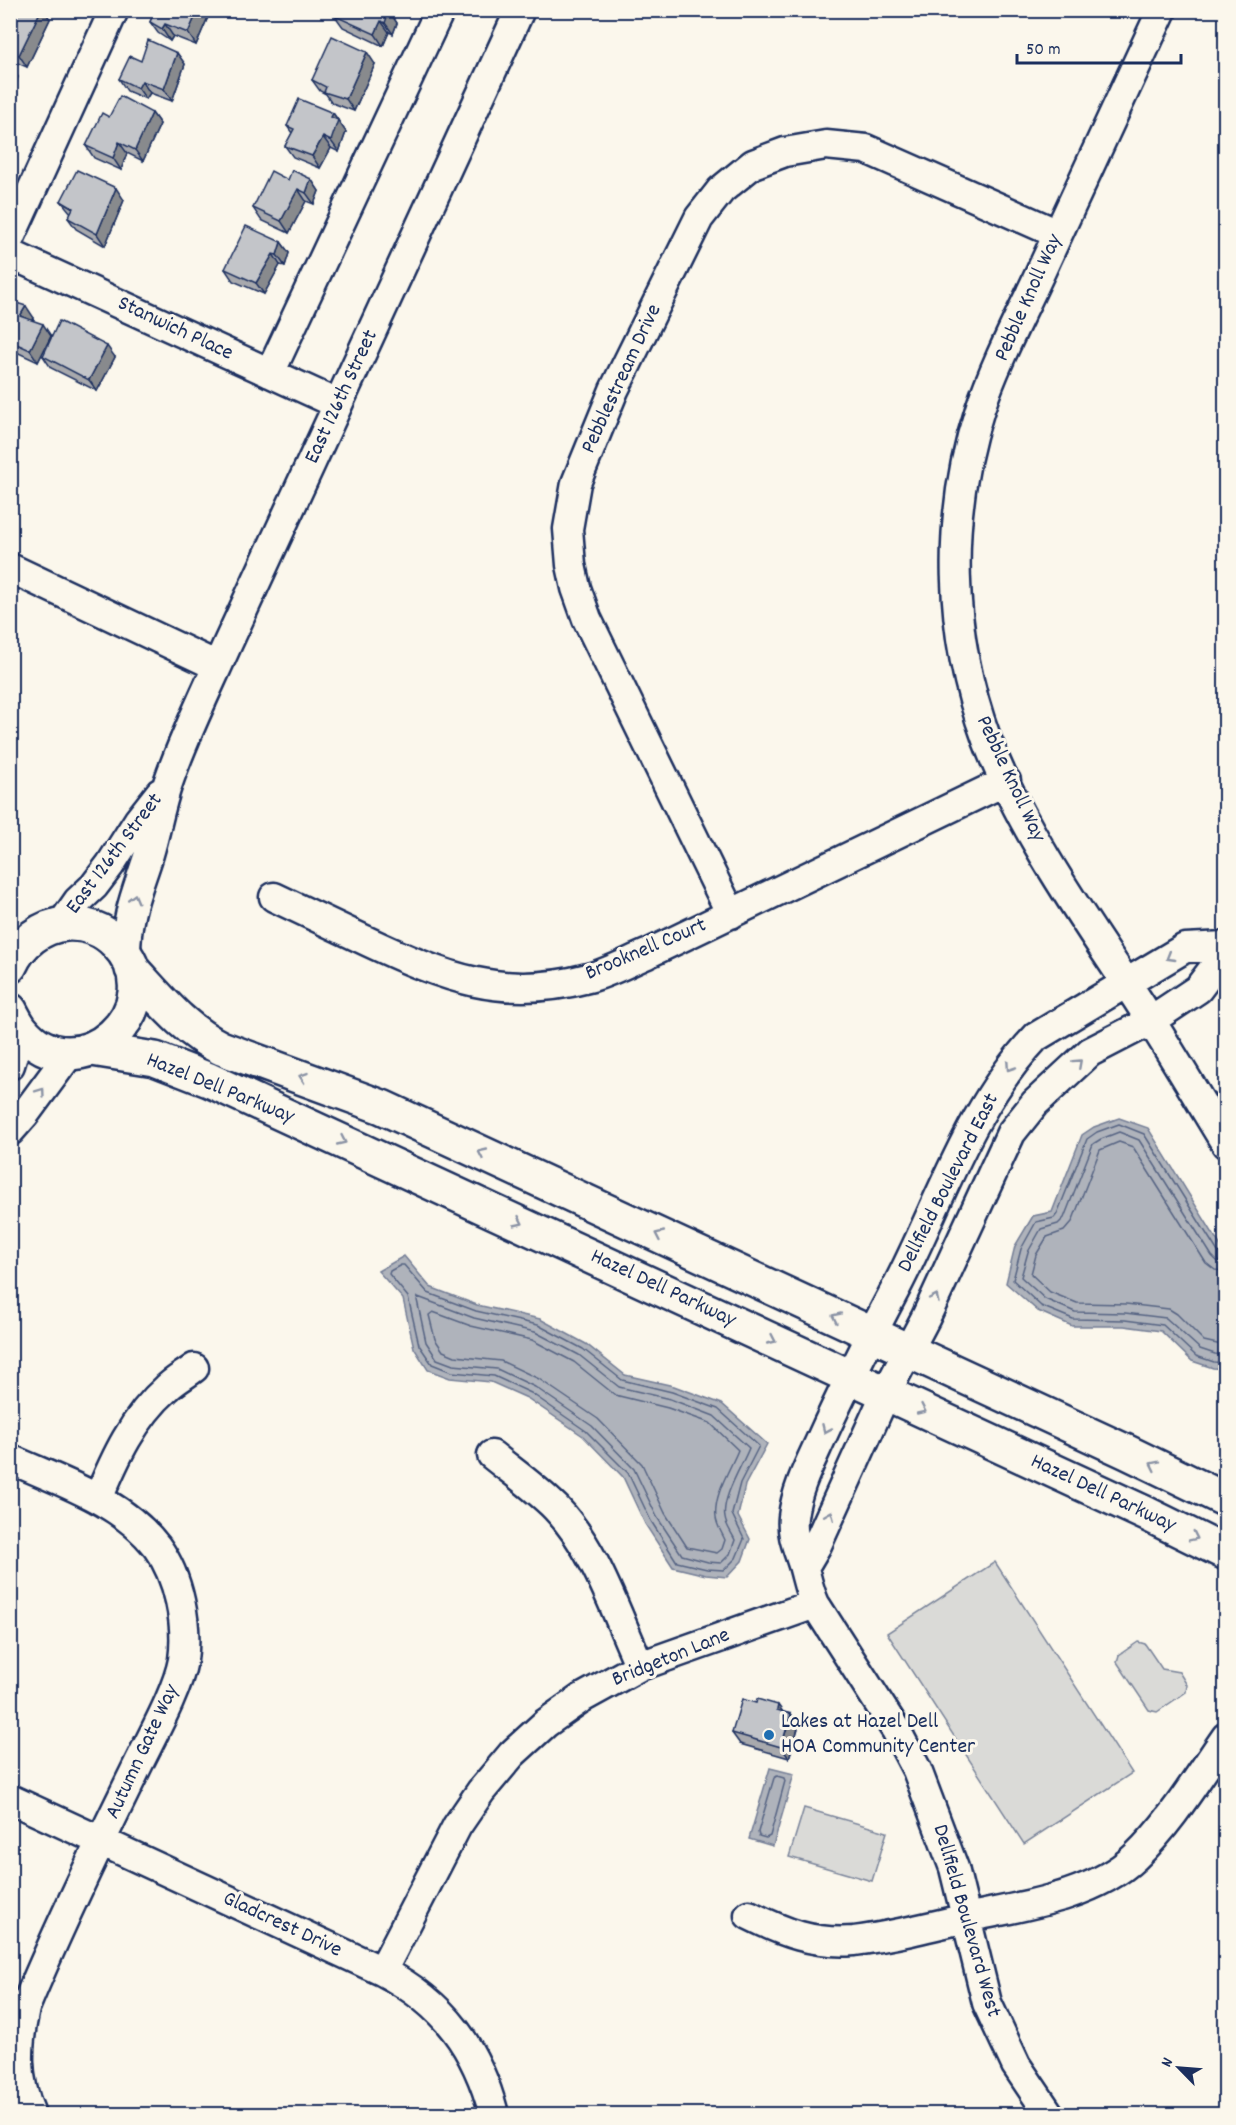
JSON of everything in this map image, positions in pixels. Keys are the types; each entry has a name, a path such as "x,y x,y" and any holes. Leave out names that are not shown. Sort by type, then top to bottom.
{"main road":[{"name":"Hazel Dell Parkway","path":"38,926 84,925 104,933 112,939 179,1021 210,1043 382,1107 1226,1500"},
{"path":"10,966 38,926"},
{"path":"81,1051 113,1036 128,1017 135,993 129,962"},
{"name":"Hazel Dell Parkway","path":"16,1019 28,1037 48,1048 148,1057 187,1070 1147,1514 1226,1553"}],"street":[{"path":"10,238 114,10"},
{"path":"270,373 440,10"},
{"name":"East 126th Street","path":"129,962 128,918 167,784 217,666 520,10"},
{"name":"Pebble Knoll Way","path":"1162,10 981,406 964,473 958,512 956,601 961,645 972,695 988,742 1006,781 1034,837 1226,1144"},
{"name":"Pebblestream Drive","path":"730,914 587,619 576,588 571,565 568,529 571,505 576,483 614,390 699,218 721,190 753,164 785,152 826,145 866,149 1058,234"},
{"name":"Stanwich Place","path":"10,254 338,404"},
{"path":"10,568 217,666"},
{"name":"Brooknell Court","path":"274,897 447,976 514,987 588,978 647,954 1006,781"},
{"name":"East 126th Street","path":"38,926 78,901 94,886 138,821 167,784"},
{"name":"Dellfield Boulevard East","path":"850,1376 897,1286 971,1128 1016,1058 1036,1037 1185,948 1226,946"},
{"name":"Dellfield Boulevard East","path":"886,1393 926,1317 1011,1133 1035,1103 1090,1052 1150,1021 1198,989 1226,952"},
{"path":"10,1065 16,1019"},
{"path":"10,1131 81,1051"},
{"path":"98,1499 125,1438 167,1388 194,1368"},
{"name":"Dellfield Boulevard West","path":"850,1376 802,1481 792,1519 793,1538 804,1567 807,1587 815,1604 896,1730 917,1770 954,1868 981,1985 997,2026 1017,2065 1049,2115"},
{"path":"804,1567 818,1545 886,1393"},
{"path":"492,1455 556,1508 581,1540 598,1570 640,1666"},
{"name":"Autumn Gate Way","path":"10,1459 98,1499 123,1514 142,1530 158,1548 170,1570 179,1598 184,1647 177,1682 25,2008 20,2029 18,2064 22,2092 31,2115"},
{"name":"Bridgeton Lane","path":"382,1971 457,1826 481,1791 512,1754 546,1723 580,1699 640,1666 815,1604"},
{"path":"748,1915 807,1939 834,1942 869,1939 965,1919 1090,1887 1135,1858 1154,1837 1226,1737"},
{"name":"Gladcrest Drive","path":"10,1799 382,1971 406,1985 422,1997 458,2032 480,2070 494,2115"}],"shaded area":[{"path":"995,1562 1132,1773 1024,1844 887,1633"},
{"path":"1138,1642 1145,1644 1162,1669 1179,1672 1187,1685 1186,1692 1157,1712 1149,1710 1117,1662 1119,1655"},
{"path":"804,1808 887,1832 872,1881 789,1857"}],"water":[{"path":"1119,1118 1148,1128 1225,1253 1225,1369 1213,1368 1192,1361 1161,1331 1124,1326 1072,1326 1038,1311 1006,1283 1015,1246 1033,1216 1052,1212 1082,1135 1094,1127"},
{"path":"404,1256 430,1287 477,1305 540,1319 586,1344 625,1375 674,1386 722,1404 767,1444 745,1485 738,1516 750,1539 742,1561 727,1577 706,1575 673,1567 645,1524 623,1477 583,1436 527,1398 491,1382 450,1378 428,1370 414,1348 403,1299 378,1271"},
{"path":"770,1768 794,1774 773,1846 749,1839"}],"building":[{"path":"10,10 41,10 19,55 10,52"},
{"path":"155,10 198,10 188,33 165,24 162,29 150,22"},
{"path":"338,10 389,11 385,23 381,21 375,34 335,16"},
{"path":"332,36 367,52 346,99 324,92 326,87 312,80"},
{"path":"148,40 177,53 164,89 142,81 138,88 119,79 130,56 141,61"},
{"path":"120,96 152,113 135,150 119,142 113,158 86,146 102,113 109,117"},
{"path":"299,99 333,113 331,117 338,120 331,141 323,137 312,156 285,146 294,129 287,126"},
{"path":"77,170 116,188 97,234 68,218 73,208 61,201"},
{"path":"292,170 311,179 306,193 298,189 281,221 253,208 271,171 288,180"},
{"path":"246,226 281,242 277,255 273,254 256,283 225,269"},
{"path":"10,301 26,306 20,316 43,324 30,350 10,341"},
{"path":"59,321 107,346 89,380 43,356"},
{"name":"Lakes at Hazel Dell HOA Community Center","path":"742,1699 756,1703 757,1699 778,1705 777,1710 791,1714 781,1747 732,1733"}],"place":[{"name":"Lakes at Hazel Dell HOA Community Center","path":"769,1735"}]}
